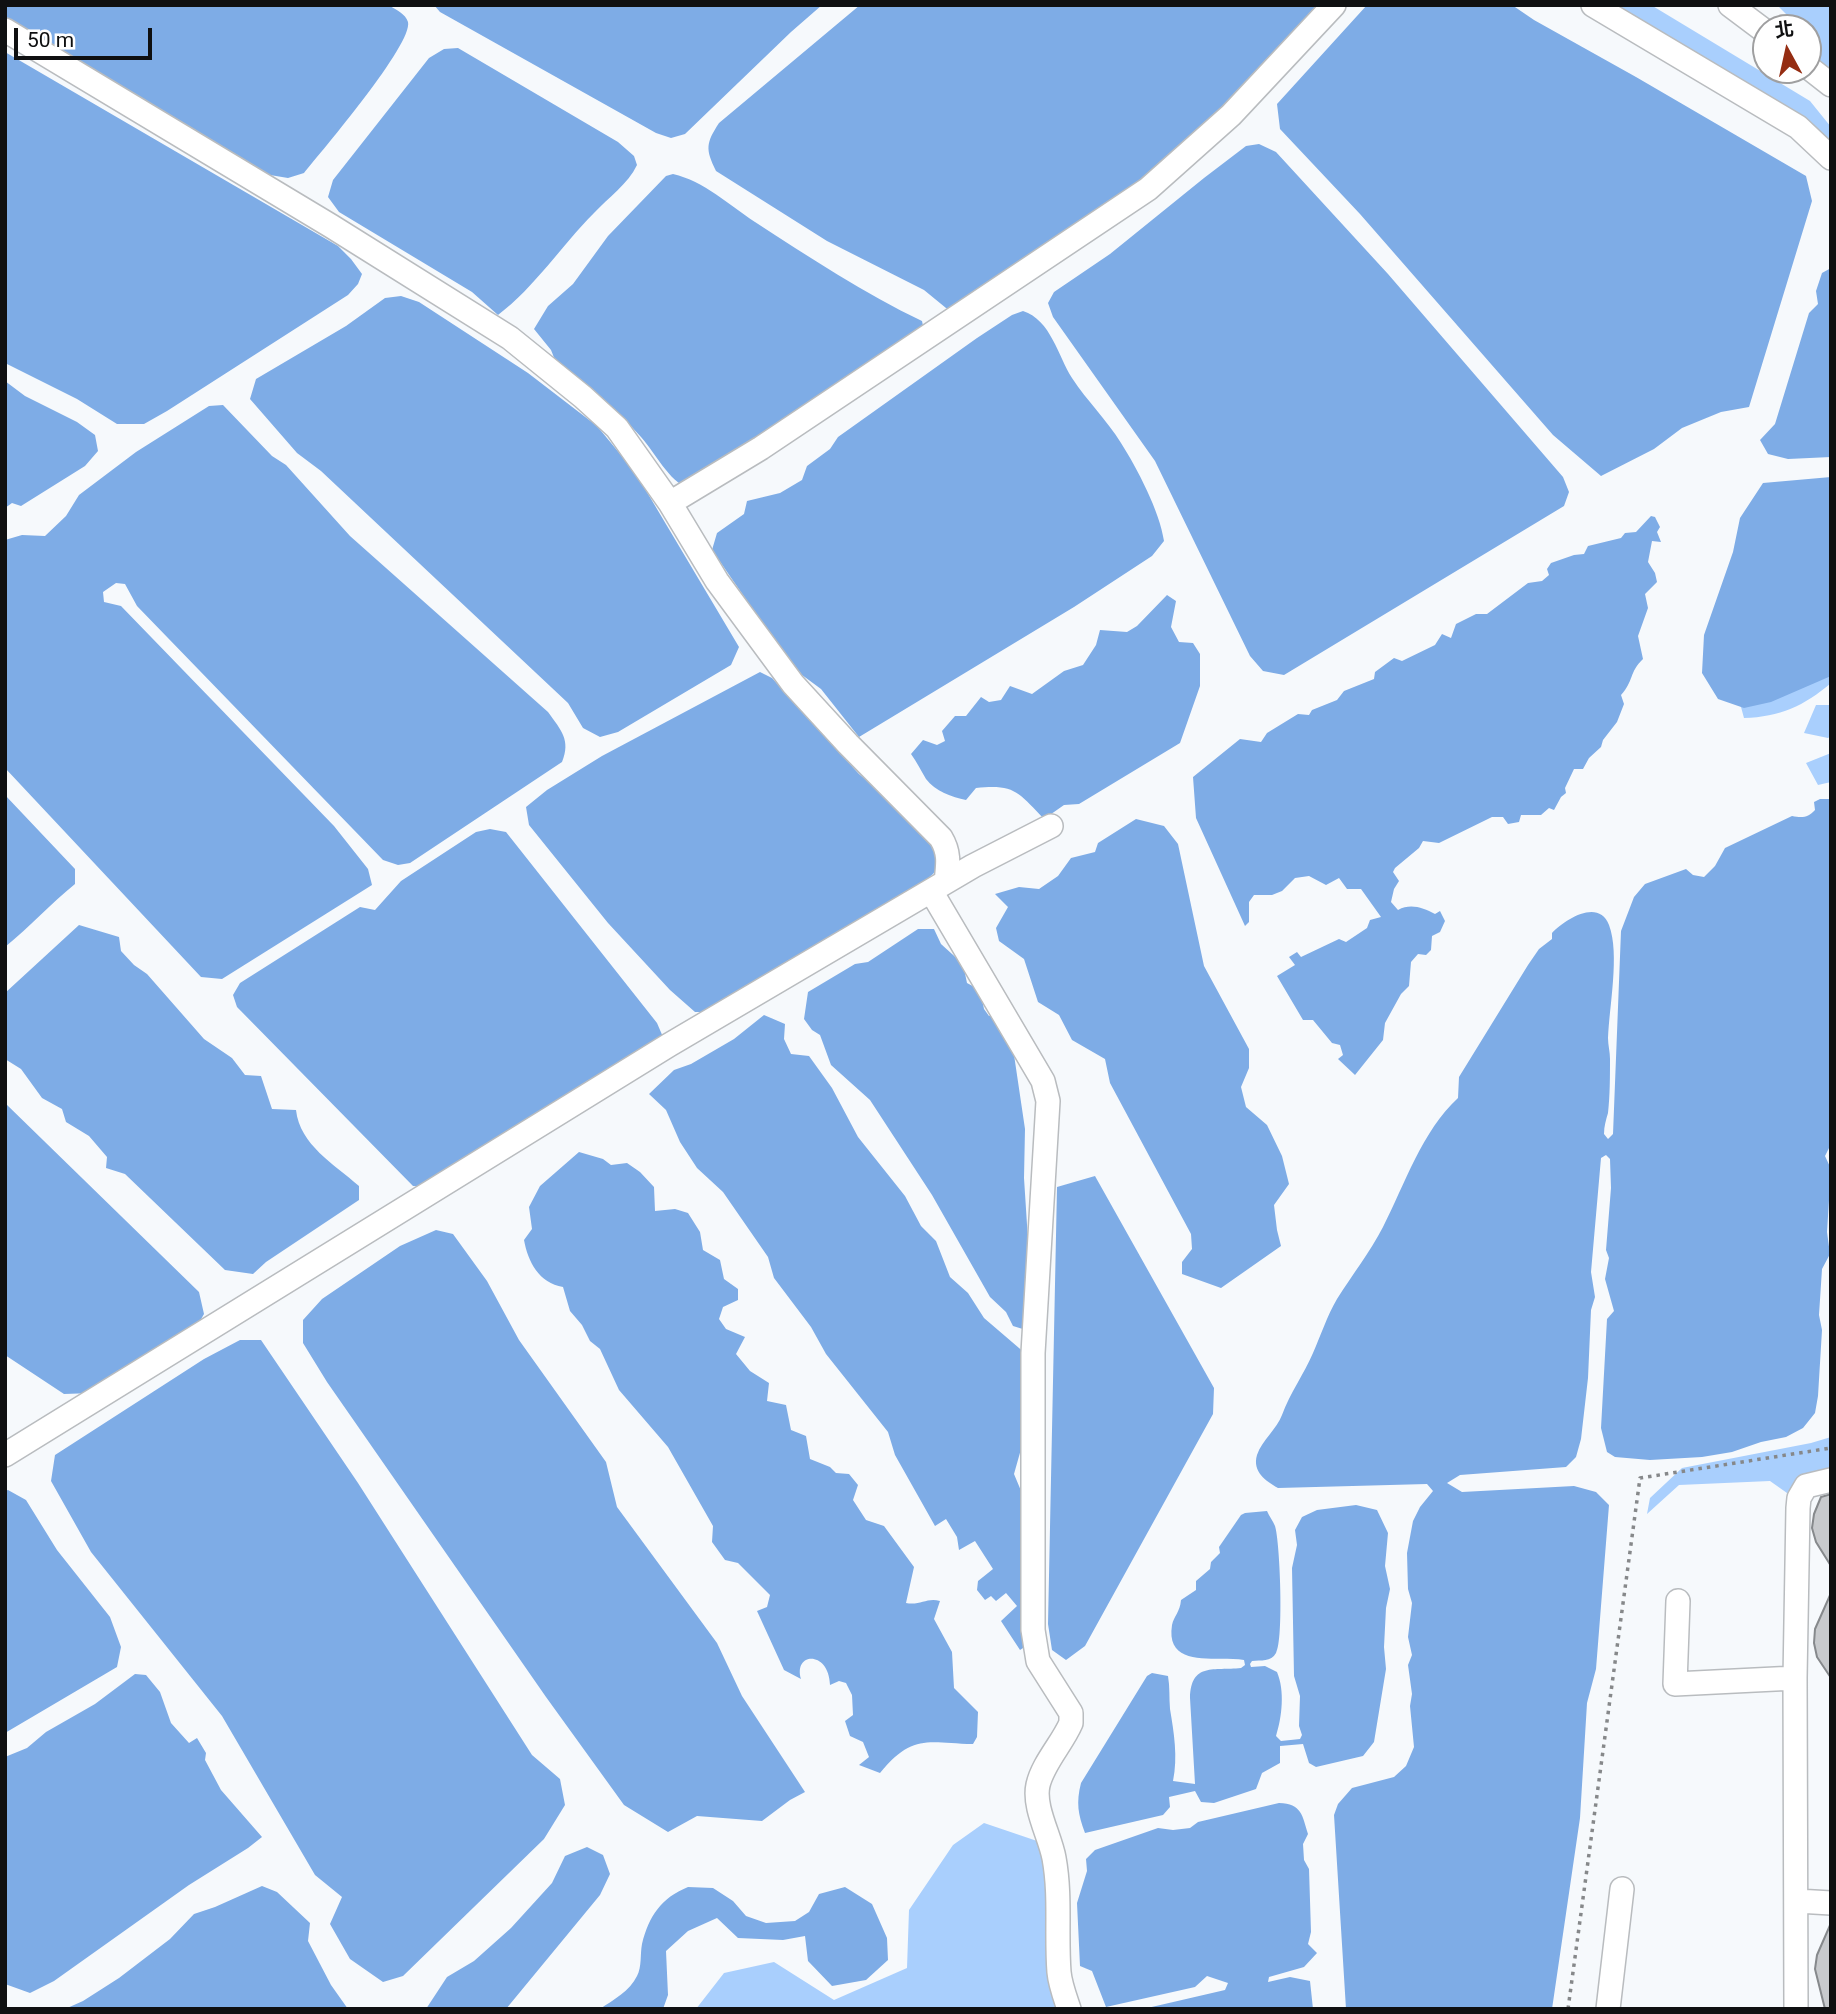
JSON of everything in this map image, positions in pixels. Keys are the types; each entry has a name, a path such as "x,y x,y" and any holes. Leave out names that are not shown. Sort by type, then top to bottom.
{"street":[{"path":"670,503 761,448 1149,189 1231,115 1334,5"},
{"path":"1593,5 1798,127 1831,158"},
{"path":"1730,5 1752,22"},
{"path":"5,30 331,226 510,338 583,397 617,428 670,503 717,581 793,684 947,848 949,858 938,886 1043,1081 1048,1101 1033,1353 1033,1630 1038,1661 1071,1713 1071,1723 1038,1783 1036,1798 1056,1867 1059,1895 1059,1976 1069,2009"},
{"path":"5,1455 669,1045 938,886 1051,826"},
{"path":"1796,2009 1795,1678 1799,1498 1806,1486 1831,1480"},
{"path":"1678,1601 1675,1684 1795,1678"},
{"path":"1608,2009 1622,1889"},
{"path":"1797,1901 1831,1903"}],"path":[{"path":"1568,2009 1640,1478 1831,1448"}],"shaded area":[{"path":"5,5 388,5 403,14 408,22 406,34 396,52 365,98 304,173 288,178 270,175 5,26"},
{"path":"434,5 822,5 685,134 671,138 656,133 440,12"},
{"path":"860,5 1333,5 1153,179 959,314 946,308 924,290 827,241 716,171 710,157 709,141 719,123"},
{"path":"1367,5 1512,5 1806,176 1812,201 1749,407 1721,412 1682,428 1654,449 1601,476 1553,435 1360,214 1280,129 1277,104"},
{"path":"1615,5 1651,5 1752,66 1752,84 1782,84 1810,101 1831,127 1831,147"},
{"path":"1777,5 1831,5 1831,91 1819,84 1822,84 1822,14 1786,14"},
{"path":"458,48 618,142 634,156 637,165 623,185 599,207 536,279 498,315 472,292 339,212 328,197 333,180 429,58 444,49"},
{"path":"5,52 338,246 362,274 358,284 348,295 144,424 117,424 77,399 5,363"},
{"path":"1259,144 1276,152 1388,274 1563,477 1569,492 1564,506 1284,675 1263,671 1250,656 1155,461 1053,317 1048,303 1054,292 1110,254 1246,146"},
{"path":"673,174 706,188 837,274 922,321 925,335 689,489 669,473 621,416 555,360 551,350 534,329 548,306 573,284 608,236 666,176"},
{"path":"1831,268 1831,457 1788,459 1768,454 1760,440 1775,424 1809,313 1818,304 1816,291 1822,273"},
{"path":"401,296 419,302 528,373 597,426 635,472 739,647 731,665 618,732 600,737 583,728 568,703 321,471 297,453 250,399 256,379 346,326 385,298"},
{"path":"1023,311 1033,316 1047,330 1072,378 1110,426 1127,453 1153,504 1164,541 1152,556 1074,607 859,737 821,689 802,675 767,630 712,550 717,533 744,514 747,501 780,493 802,480 807,466 830,449 838,437 977,338 1012,315"},
{"path":"5,381 25,396 77,422 95,435 98,451 85,466 21,506 12,503 5,508"},
{"path":"223,405 272,456 286,465 350,536 548,712 561,730 565,741 565,754 562,762 410,863 398,865 383,860 137,606 125,584 116,583 103,592 104,602 121,606 334,826 368,869 372,885 222,979 201,977 5,768 5,540 22,535 45,536 66,516 79,495 136,452 209,406"},
{"path":"1831,477 1831,676 1771,702 1744,708 1718,699 1702,673 1704,635 1733,552 1740,518 1763,483"},
{"path":"1651,516 1655,517 1660,527 1657,532 1661,542 1652,541 1648,562 1657,582 1645,594 1648,608 1638,636 1643,659 1635,668 1621,695 1624,704 1617,722 1583,769 1574,769 1565,788 1566,793 1554,810 1549,808 1541,815 1521,815 1519,822 1508,824 1503,817 1492,817 1439,843 1423,841 1419,848 1395,868 1393,872 1399,881 1391,902 1398,910 1412,907 1435,914 1440,911 1445,921 1440,932 1432,936 1431,950 1426,955 1418,954 1411,962 1409,986 1401,994 1385,1023 1383,1040 1355,1075 1338,1059 1343,1055 1340,1045 1332,1043 1313,1020 1303,1020 1277,976 1295,965 1289,957 1297,952 1301,957 1339,939 1346,942 1367,928 1370,920 1381,917 1361,889 1347,889 1339,878 1326,885 1309,876 1295,878 1282,891 1272,895 1254,895 1249,902 1249,922 1245,926 1196,818 1193,777 1240,739 1261,742 1267,733 1298,714 1309,715 1312,710 1337,700 1344,691 1374,679 1375,672 1394,658 1402,661 1435,645 1442,634 1451,638 1456,624 1476,614 1487,614 1528,583 1542,581 1549,575 1547,569 1551,563 1584,554 1588,546 1621,538 1625,533 1636,532"},
{"path":"1167,595 1176,601 1171,627 1179,642 1193,643 1200,654 1200,686 1180,743 1079,804 1064,805 1044,819 1021,796 1008,789 976,788 966,800 944,793 926,779 911,754 923,740 937,745 945,741 942,731 955,716 966,716 981,697 989,702 1001,700 1010,686 1032,694 1064,671 1083,665 1096,645 1100,630 1127,632 1137,626"},
{"path":"1831,658 1831,683 1811,698 1780,713 1744,718 1738,696"},
{"path":"760,672 772,678 859,774 909,814 943,860 933,874 912,892 712,1012 695,1012 670,990 608,923 529,825 526,807 547,790 602,756"},
{"path":"1816,705 1831,705 1831,736 1828,738 1804,733"},
{"path":"1831,753 1831,782 1818,785 1806,763"},
{"path":"5,795 75,869 75,884 5,947"},
{"path":"1831,799 1831,1144 1825,1156 1831,1169 1827,1232 1830,1254 1822,1269 1819,1315 1822,1330 1815,1413 1803,1428 1786,1437 1732,1452 1650,1460 1615,1457 1607,1452 1601,1428 1607,1319 1614,1311 1605,1279 1609,1258 1606,1250 1611,1188 1610,1159 1606,1155 1601,1158 1591,1272 1595,1297 1591,1310 1588,1378 1581,1439 1576,1457 1566,1467 1460,1475 1447,1483 1462,1492 1574,1486 1596,1492 1609,1505 1596,1669 1587,1703 1580,1818 1552,2009 1346,2009 1334,1815 1338,1804 1352,1788 1394,1777 1406,1766 1414,1747 1408,1665 1412,1655 1408,1637 1412,1603 1408,1589 1407,1553 1413,1521 1433,1491 1427,1484 1278,1488 1258,1471 1257,1455 1280,1420 1333,1305 1383,1227 1424,1142 1445,1111 1458,1098 1459,1077 1528,965 1539,949 1552,939 1552,933 1573,917 1590,912 1604,917 1609,925 1614,965 1608,1038 1609,1100 1604,1131 1608,1139 1613,1134 1621,931 1634,897 1645,884 1686,869 1693,875 1704,877 1715,866 1725,848 1792,816 1807,816 1815,810 1814,802"},
{"path":"1136,819 1164,826 1178,844 1204,966 1249,1049 1249,1068 1241,1087 1246,1107 1267,1125 1282,1156 1289,1184 1274,1205 1281,1246 1221,1288 1182,1274 1182,1262 1192,1249 1191,1234 1110,1083 1105,1059 1072,1040 1059,1015 1038,1002 1024,959 999,941 996,928 1008,907 995,894 1019,887 1039,889 1058,876 1071,858 1095,852 1098,843"},
{"path":"490,829 506,832 657,1023 663,1037 432,1187 413,1186 237,1007 233,995 240,983 360,907 375,910 401,881 476,832"},
{"path":"79,925 119,937 121,951 147,974 204,1039 232,1058 245,1075 261,1076 272,1109 296,1110 304,1134 311,1144 359,1186 359,1200 266,1262 253,1274 225,1270 125,1174 106,1168 107,1157 89,1136 66,1122 62,1109 42,1098 21,1069 5,1059 5,993"},
{"path":"918,929 934,929 941,944 963,964 967,983 980,990 984,1009 989,1016 999,1014 1013,1048 1025,1129 1024,1178 1028,1240 1026,1330 1013,1326 1006,1312 990,1297 932,1195 870,1100 831,1065 820,1035 812,1030 804,1019 808,992 855,964 868,962"},
{"path":"764,1015 785,1024 784,1039 791,1054 809,1056 832,1088 858,1137 905,1196 921,1226 936,1241 950,1277 968,1293 984,1318 1026,1354 1023,1442 1014,1474 1029,1510 1023,1648 1020,1650 1001,1621 1017,1606 1006,1593 996,1601 991,1596 985,1600 977,1590 978,1581 993,1569 975,1541 959,1550 957,1537 946,1519 935,1526 895,1455 888,1432 826,1354 811,1327 774,1278 768,1257 723,1192 697,1168 680,1142 666,1110 649,1094 674,1070 691,1064 734,1039"},
{"path":"5,1103 199,1292 204,1314 196,1328 93,1393 64,1394 5,1355"},
{"path":"579,1152 603,1159 611,1165 627,1163 640,1172 654,1187 655,1211 675,1209 688,1213 700,1232 703,1250 720,1260 724,1279 738,1289 738,1300 723,1307 719,1319 726,1329 745,1337 736,1354 750,1371 769,1383 767,1401 786,1405 791,1430 806,1436 810,1459 830,1467 836,1473 849,1474 858,1485 853,1500 866,1520 884,1526 914,1567 906,1603 940,1601 934,1619 952,1652 954,1688 978,1712 977,1737 973,1744 932,1742 912,1746 902,1751 880,1773 859,1765 869,1757 863,1742 850,1736 845,1721 853,1715 852,1695 846,1683 839,1681 830,1685 824,1666 812,1659 802,1664 801,1679 784,1670 757,1611 767,1607 770,1595 738,1563 725,1560 712,1542 713,1526 668,1447 619,1390 600,1349 590,1341 582,1325 570,1311 563,1287 541,1276 528,1256 524,1240 532,1229 529,1207 540,1186"},
{"path":"1095,1176 1214,1388 1213,1414 1085,1646 1066,1660 1052,1650 1048,1624 1057,1187"},
{"path":"436,1230 453,1234 487,1281 519,1340 606,1462 617,1507 717,1643 742,1696 805,1792 762,1821 697,1816 668,1832 624,1805 327,1382 303,1343 303,1320 322,1299 400,1246"},
{"path":"240,1340 261,1340 358,1483 532,1755 560,1779 565,1805 544,1839 403,1976 383,1982 350,1959 330,1924 342,1897 315,1875 222,1716 91,1552 51,1481 55,1455 204,1359"},
{"path":"1831,1437 1831,1488 1787,1493 1770,1481 1679,1485 1647,1514 1650,1498 1682,1468"},
{"path":"8,1490 26,1500 57,1550 110,1617 121,1647 117,1667 5,1733 5,1491"},
{"path":"1356,1505 1377,1510 1388,1533 1385,1566 1390,1589 1384,1647 1386,1669 1374,1742 1363,1756 1316,1767 1309,1763 1303,1744 1280,1746 1280,1763 1262,1773 1256,1789 1214,1803 1201,1802 1195,1791 1169,1797 1170,1807 1163,1815 1085,1833 1078,1808 1081,1783 1147,1676 1152,1673 1168,1676 1175,1745 1173,1781 1195,1784 1191,1686 1199,1673 1213,1669 1241,1668 1245,1665 1244,1660 1185,1655 1177,1649 1172,1639 1172,1625 1181,1600 1196,1590 1196,1581 1210,1569 1211,1562 1220,1553 1219,1547 1245,1513 1267,1511 1274,1524 1280,1590 1280,1630 1276,1653 1269,1659 1252,1661 1250,1664 1251,1667 1265,1666 1277,1672 1282,1704 1276,1736 1281,1741 1300,1739 1300,1696 1294,1676 1292,1568 1297,1545 1295,1530 1302,1517 1317,1510"},
{"path":"135,1674 146,1675 160,1692 171,1723 189,1743 197,1738 221,1790 262,1837 54,1981 30,1993 5,1984 5,1757 27,1748 46,1732 95,1704"},
{"path":"1279,1803 1297,1808 1308,1834 1303,1844 1304,1860 1309,1869 1311,1932 1308,1944 1317,1953 1304,1967 1269,1977 1268,1982 1290,1977 1310,1981 1313,2009 1143,2009 1225,1990 1228,1983 1207,1976 1195,1987 1106,2007 1092,1971 1080,1966 1077,1903 1087,1871 1086,1859 1095,1850 1158,1828 1190,1828 1198,1822"},
{"path":"984,1823 1043,1843 1064,2009 696,2009 724,1973 774,1962 834,2000 907,1968 909,1910 953,1845"},
{"path":"587,1847 603,1855 610,1874 600,1895 506,2009 426,2009 447,1977 474,1961 511,1928 552,1883 565,1856"},
{"path":"262,1886 277,1892 310,1923 308,1941 331,1985 348,2009 65,2009 119,1978 170,1939 194,1914"},
{"path":"688,1887 713,1888 733,1901 746,1916 766,1923 795,1921 809,1912 819,1894 845,1887 872,1904 887,1938 888,1960 866,1980 832,1986 808,1961 805,1936 783,1940 738,1938 717,1918 688,1931 666,1951 668,1995 663,2009 600,2009 621,1995 637,1976 645,1934 663,1902"}],"building":[{"path":"1831,1494 1831,1566 1816,1542 1812,1528 1821,1497"},
{"path":"1831,1593 1831,1678 1817,1657 1814,1643 1815,1629"},
{"path":"1831,1923 1831,2009 1825,2009 1815,1969 1817,1955"}]}
